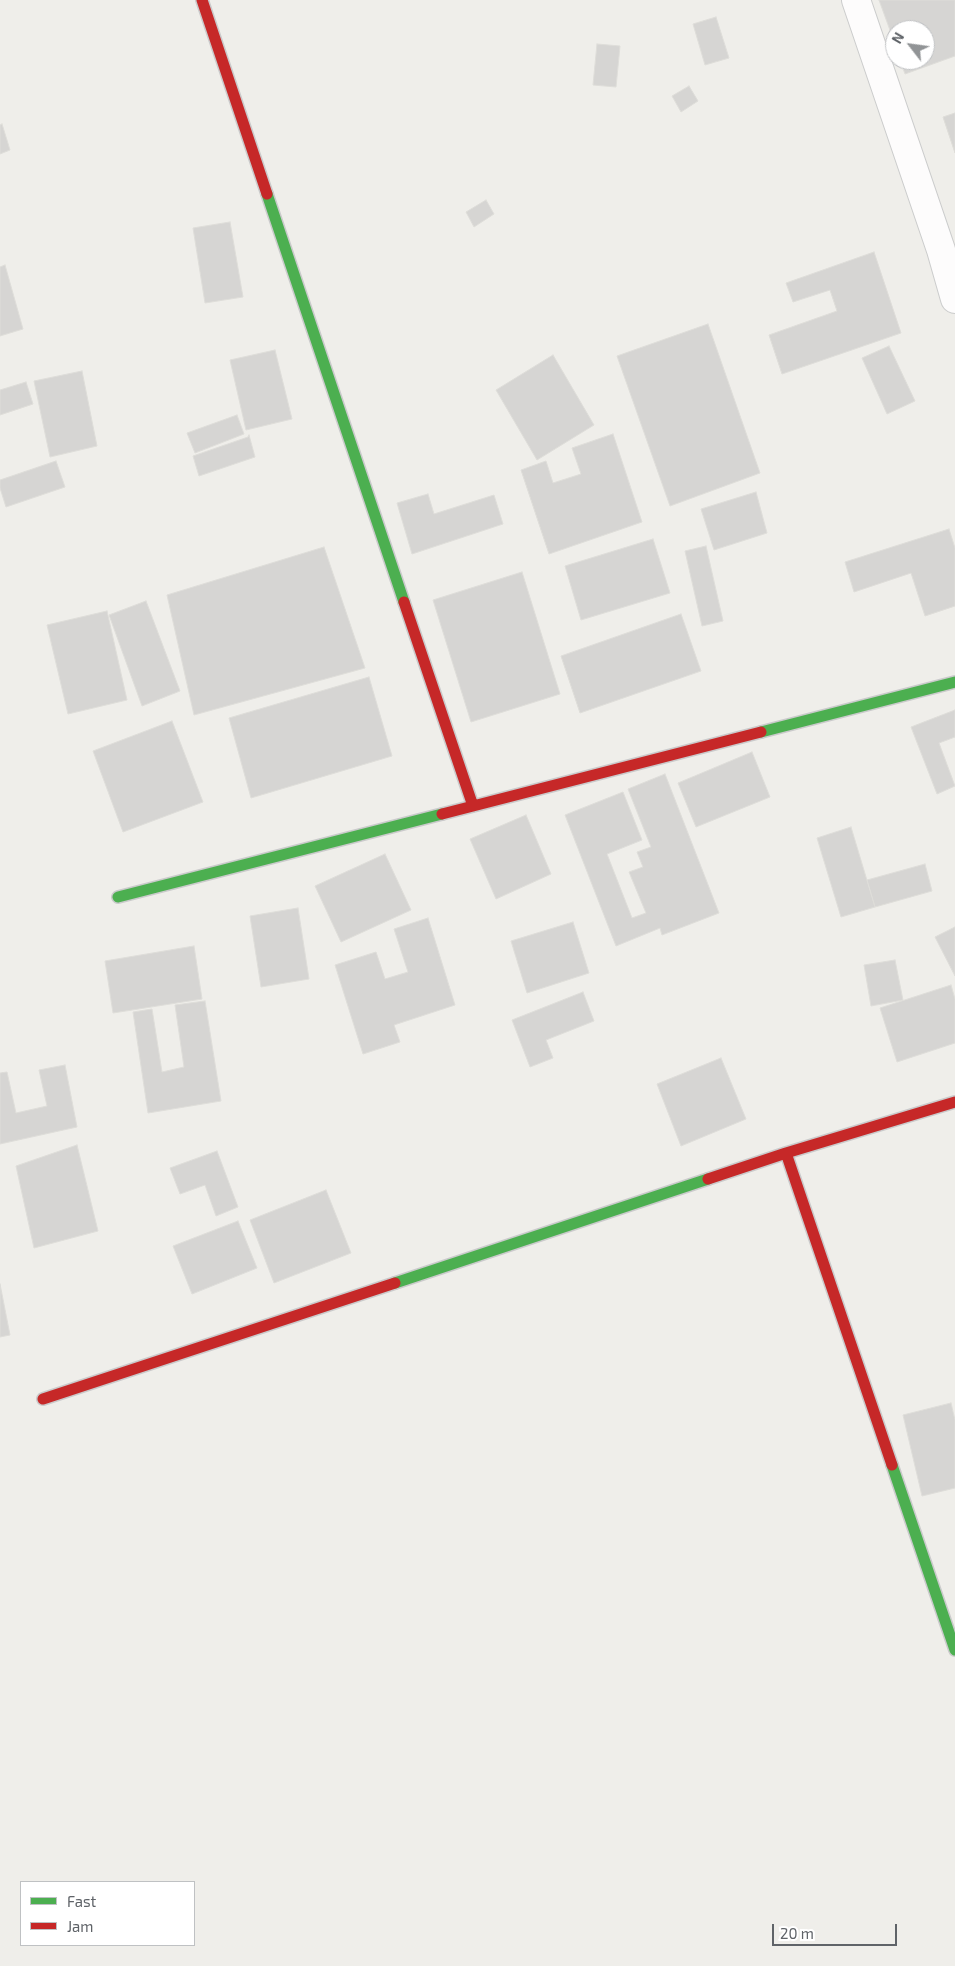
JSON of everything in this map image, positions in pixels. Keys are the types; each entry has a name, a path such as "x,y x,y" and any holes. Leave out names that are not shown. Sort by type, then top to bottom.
{"street":[{"path":"202,0 473,806"},
{"path":"856,0 941,250 955,299"},
{"path":"118,897 955,682"},
{"path":"43,1399 786,1153 955,1102"},
{"path":"786,1153 955,1650"}],"building":[{"path":"879,0 955,0 955,56 935,63 935,20 886,20"},
{"path":"716,17 729,58 705,65 693,24"},
{"path":"597,44 620,46 616,87 593,85"},
{"path":"904,70 916,70 905,74"},
{"path":"689,86 698,101 681,112 672,96"},
{"path":"955,113 955,153 943,117"},
{"path":"2,124 10,150 0,154 0,125"},
{"path":"486,200 494,214 474,227 466,212"},
{"path":"230,222 243,297 205,303 193,228"},
{"path":"874,252 901,333 782,374 769,335 837,311 830,290 793,302 786,283"},
{"path":"5,265 23,329 0,336 0,267"},
{"path":"708,324 760,473 670,506 617,356"},
{"path":"889,346 915,401 887,414 862,358"},
{"path":"275,350 292,419 246,430 230,360"},
{"path":"553,355 594,425 537,460 496,390"},
{"path":"82,371 97,446 50,457 34,381"},
{"path":"26,382 33,404 0,415 0,390"},
{"path":"237,415 244,434 195,453 187,433"},
{"path":"613,434 642,522 549,554 521,470 546,461 553,483 581,474 572,448"},
{"path":"249,435 255,457 199,476 193,456 248,437"},
{"path":"56,461 65,487 6,507 0,488 0,480"},
{"path":"756,492 767,533 714,550 701,509"},
{"path":"428,494 434,514 494,495 503,524 412,554 397,503"},
{"path":"949,529 955,548 955,606 925,616 911,573 854,592 845,562"},
{"path":"653,539 670,593 581,620 565,566"},
{"path":"706,546 723,621 702,626 685,551"},
{"path":"324,547 365,668 194,715 167,595"},
{"path":"522,572 560,694 471,722 433,600"},
{"path":"146,601 180,691 142,706 109,615"},
{"path":"107,611 127,700 68,714 47,625"},
{"path":"681,614 701,671 580,713 561,656"},
{"path":"369,677 392,756 251,798 229,718"},
{"path":"955,710 955,737 939,743 955,786 937,794 911,727"},
{"path":"172,721 203,802 123,832 93,751"},
{"path":"752,752 770,797 696,827 678,783"},
{"path":"665,774 719,913 662,935 660,928 616,946 565,815 623,792 642,840 607,854 632,918 646,913 629,872 643,867 637,852 651,847 628,789"},
{"path":"526,815 551,874 496,899 470,839"},
{"path":"851,827 875,907 841,917 817,838"},
{"path":"385,854 411,910 341,942 315,886"},
{"path":"925,864 932,891 875,907 867,880"},
{"path":"298,908 309,979 261,987 250,916"},
{"path":"428,918 455,1005 394,1025 400,1042 363,1054 335,965 376,952 385,979 408,972 394,929"},
{"path":"573,922 589,973 527,993 511,941"},
{"path":"955,927 955,976 935,937"},
{"path":"194,946 202,999 113,1013 105,961"},
{"path":"895,960 903,1000 871,1006 864,965"},
{"path":"951,985 955,999 955,1043 897,1062 880,1008"},
{"path":"583,992 594,1021 546,1040 553,1058 530,1067 512,1020"},
{"path":"205,1001 221,1101 148,1113 133,1012 152,1009 162,1072 184,1067 175,1005"},
{"path":"721,1058 746,1119 681,1146 657,1084"},
{"path":"65,1065 77,1127 0,1144 0,1073 7,1072 16,1113 47,1106 39,1070"},
{"path":"77,1145 98,1231 34,1248 16,1166"},
{"path":"217,1151 238,1207 216,1216 205,1185 180,1194 170,1168"},
{"path":"326,1190 351,1253 274,1283 250,1220"},
{"path":"238,1221 257,1268 192,1294 173,1246"},
{"path":"0,1284 10,1335 0,1337"},
{"path":"951,1403 955,1420 955,1488 922,1496 903,1415"}],"traffic: fast":[{"path":"267,194 404,602"},
{"path":"761,732 955,682"},
{"path":"118,897 442,814"},
{"path":"395,1283 708,1179"},
{"path":"892,1465 955,1650"}],"traffic: jam":[{"path":"202,0 267,194"},
{"path":"404,602 473,806"},
{"path":"442,814 761,732"},
{"path":"708,1179 786,1153 955,1102"},
{"path":"786,1153 892,1465"},
{"path":"43,1399 395,1283"}]}
